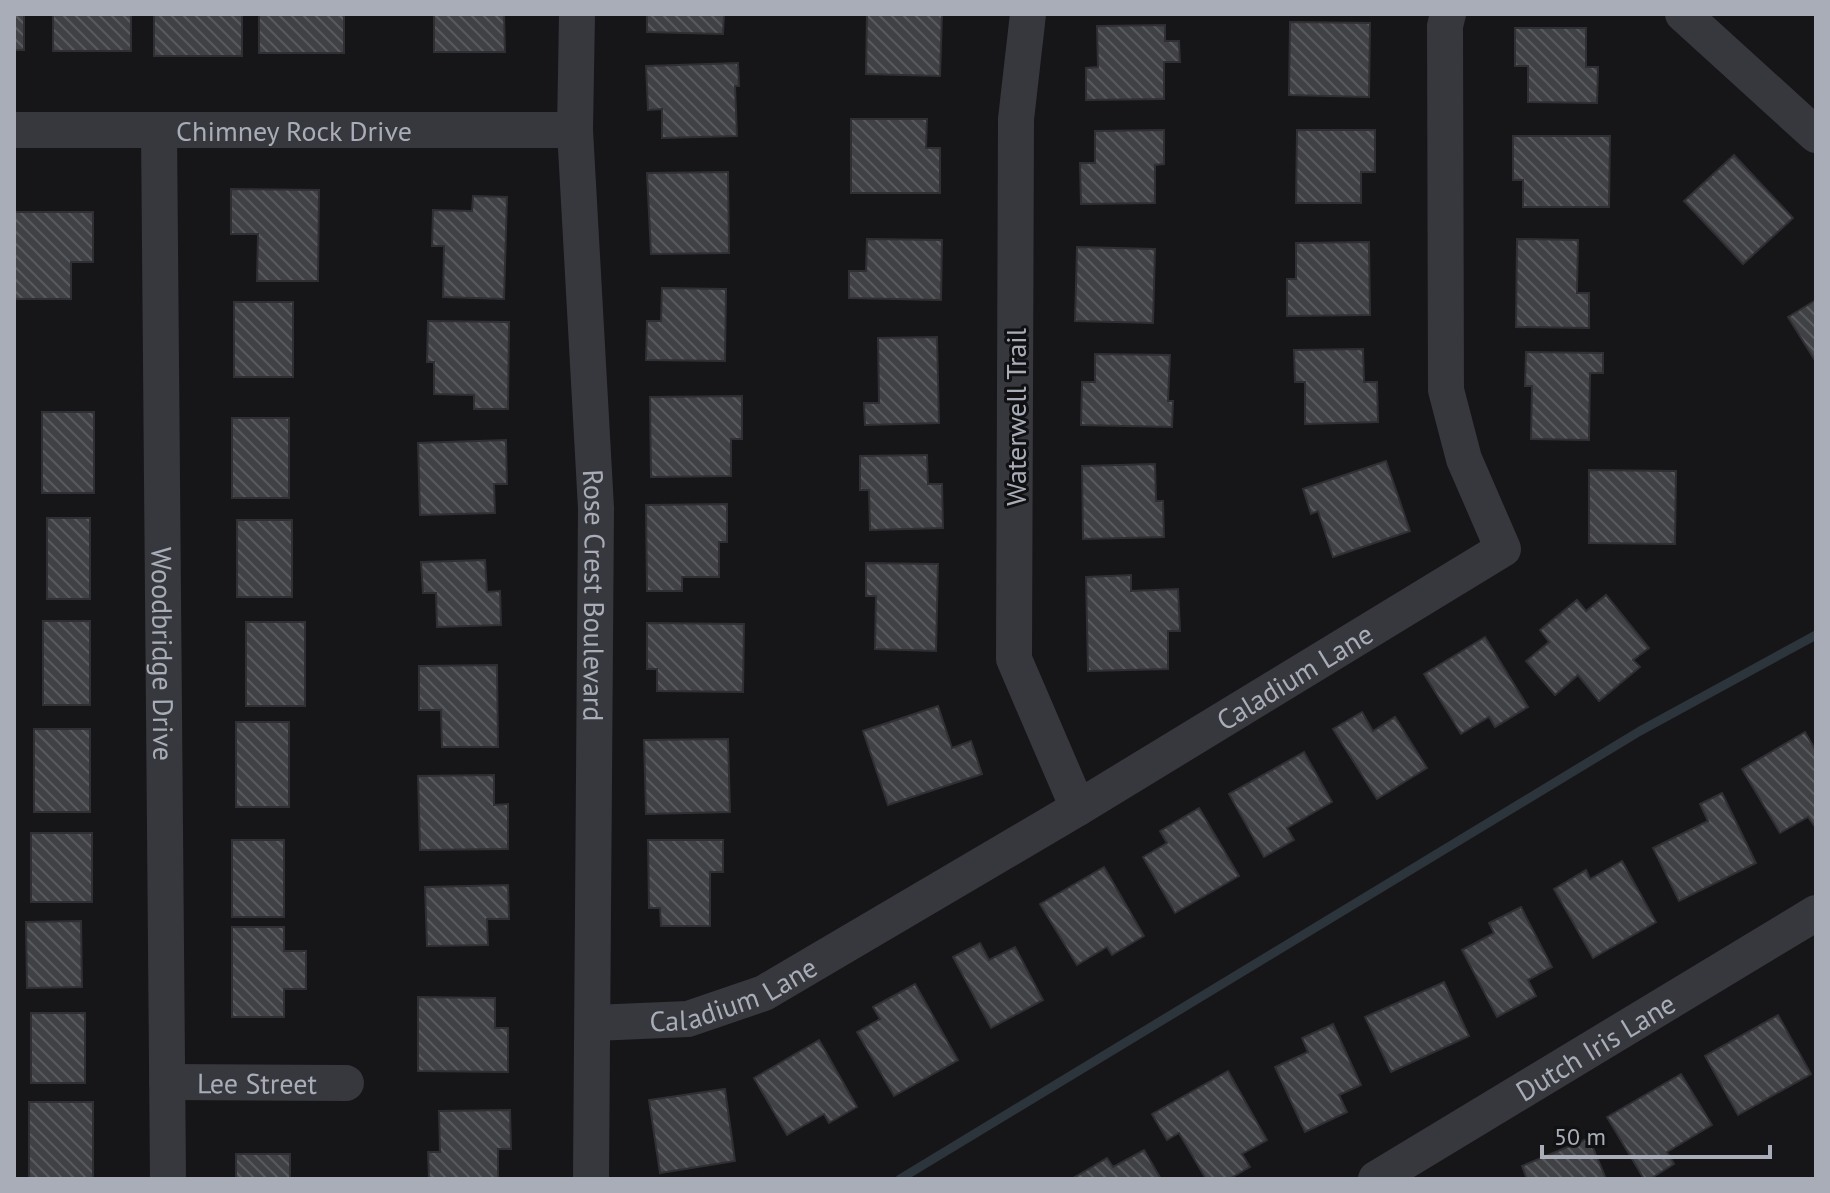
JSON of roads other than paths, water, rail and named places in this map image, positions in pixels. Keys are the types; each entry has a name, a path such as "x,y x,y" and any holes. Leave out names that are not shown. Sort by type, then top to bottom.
{"street":[{"name":"Rose Crest Boulevard","path":"577,14 575,130 596,508 591,1179"},
{"name":"Waterwell Trail","path":"1028,14 1016,119 1014,659 1078,808"},
{"name":"Caladium Lane","path":"594,1023 688,1019 764,993 1078,808 1503,549 1464,459 1446,390 1445,26 1448,14"},
{"path":"1683,14 1816,135"},
{"name":"Chimney Rock Drive","path":"14,130 575,130"},
{"name":"Woodbridge Drive","path":"159,130 168,1179"},
{"name":"Dutch Iris Lane","path":"1376,1179 1816,913"},
{"name":"Lee Street","path":"167,1082 346,1083"}],"waterway":[{"path":"900,1179 1640,731 1816,635"}]}
